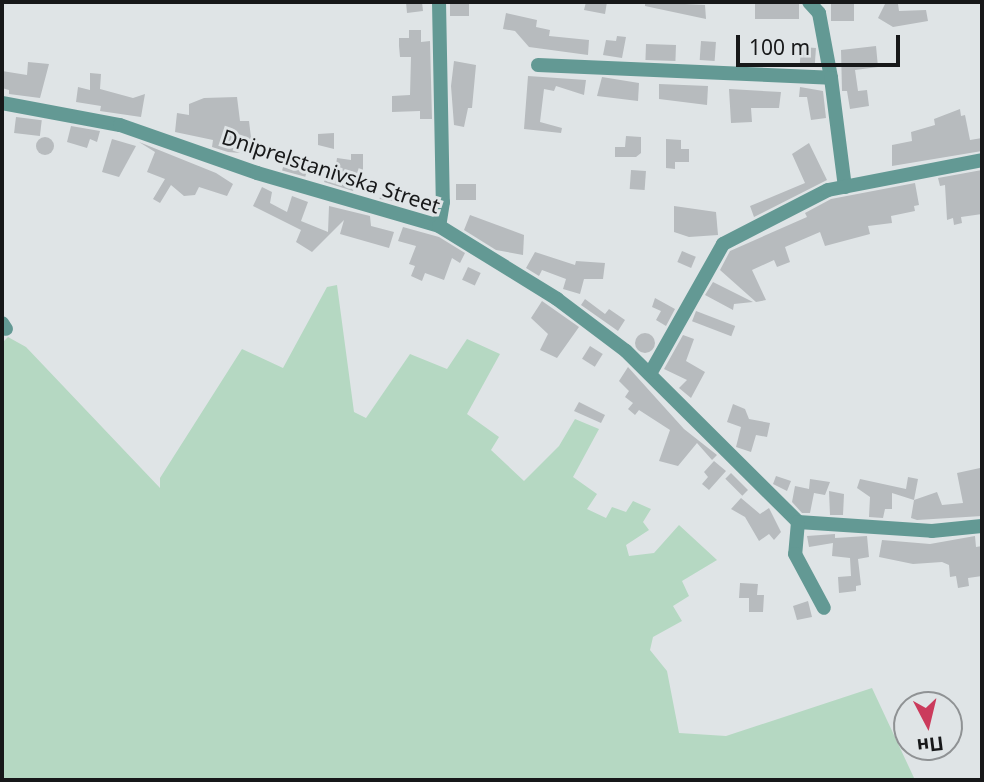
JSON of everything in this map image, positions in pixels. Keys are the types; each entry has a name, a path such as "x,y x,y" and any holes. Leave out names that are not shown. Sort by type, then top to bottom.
{"street":[{"path":"439,2 443,202 439,226"},
{"path":"809,2 819,13 831,78 845,187"},
{"path":"538,65 831,78"},
{"name":"Dniprelstanivska Street","path":"2,103 120,125 257,173 439,226 557,299 651,372 798,522"},
{"path":"651,372 723,244 828,190 982,160"},
{"path":"824,608 795,554 798,522 932,531 982,526"}],"green space":[{"path":"337,285 354,412 366,418 410,354 447,369 467,339 500,354 467,414 499,437 491,450 524,481 559,446 575,419 599,429 573,477 597,494 587,509 606,518 612,507 626,512 633,501 651,509 643,522 649,530 626,545 629,556 654,553 679,525 717,560 682,581 689,596 673,606 682,621 653,637 650,650 667,671 679,733 726,736 872,688 893,733 893,761 906,761 915,780 2,780 2,343 8,337 26,347 160,488 160,478 242,349 283,368 327,287"}],"building":[{"path":"406,2 422,2 423,11 407,13"},
{"path":"450,2 469,2 469,16 450,16"},
{"path":"586,2 607,2 605,14 584,10"},
{"path":"645,2 705,5 706,19 645,6"},
{"path":"755,2 799,2 799,19 755,19"},
{"path":"831,2 854,2 854,21 831,21"},
{"path":"886,2 898,4 899,11 926,10 928,21 893,27 878,18"},
{"path":"506,13 537,20 536,27 550,30 549,36 589,40 588,55 529,47 515,31 503,29"},
{"path":"409,30 421,30 421,42 430,41 432,119 420,119 420,111 392,112 392,96 410,95 411,57 400,57 399,46 399,38 409,38"},
{"path":"617,36 626,37 622,58 603,55 606,40 616,41"},
{"path":"701,41 716,42 715,61 700,60"},
{"path":"646,44 676,45 675,61 645,60"},
{"path":"876,46 878,67 855,70 858,91 867,90 869,106 850,109 847,91 842,91 841,50"},
{"path":"801,47 816,48 815,64 800,63"},
{"path":"454,61 476,65 472,108 468,108 464,127 454,125 451,86"},
{"path":"28,62 49,64 40,98 9,94 9,90 2,88 2,71 27,75"},
{"path":"90,73 101,74 100,89 133,98 145,94 141,117 100,111 101,106 76,102 78,87 90,90"},
{"path":"528,76 586,80 584,95 556,86 554,91 544,89 540,122 562,128 561,133 524,129"},
{"path":"602,77 639,83 638,101 597,96"},
{"path":"659,84 708,86 707,105 659,99"},
{"path":"800,87 823,91 826,118 811,120 807,97 799,97"},
{"path":"729,89 781,92 779,108 751,108 752,122 731,123"},
{"path":"237,97 240,121 249,121 253,154 228,152 212,147 213,140 175,132 177,113 189,115 189,104 204,98"},
{"path":"960,109 961,116 965,115 970,140 982,138 982,151 892,166 892,145 912,141 911,132 935,125 934,119"},
{"path":"16,117 42,120 40,136 14,133"},
{"path":"71,126 100,131 97,142 90,139 87,148 67,142"},
{"path":"334,133 334,149 318,145 318,134"},
{"path":"626,136 641,137 641,153 636,157 615,157 615,147 625,147"},
{"path":"41,137 49,137 54,146 52,153 41,155 36,150 36,142"},
{"path":"112,139 136,146 119,177 102,172"},
{"path":"666,139 681,140 681,149 689,149 689,162 675,162 675,169 666,168"},
{"path":"139,142 216,173 233,184 227,196 199,187 195,195 184,196 171,185 160,203 153,199 165,179 147,172 155,152"},
{"path":"809,143 827,180 754,217 750,206 805,183 792,154"},
{"path":"351,154 363,154 363,178 357,177 353,191 324,182 326,176 334,178 337,158 351,160"},
{"path":"286,156 309,162 305,177 282,170"},
{"path":"631,170 646,171 645,190 630,189"},
{"path":"982,170 982,214 961,217 962,223 954,225 953,218 947,220 945,185 940,186 938,178"},
{"path":"915,183 919,205 914,206 915,211 891,216 892,223 868,226 870,234 825,246 820,232 785,247 790,262 777,267 774,260 752,270 766,300 756,302 720,270 730,251 807,217 805,213 831,199"},
{"path":"456,184 476,184 476,200 456,200"},
{"path":"262,187 272,192 270,203 287,212 292,196 308,202 301,221 328,232 329,206 370,216 371,226 394,232 389,248 340,234 344,220 312,252 296,242 301,230 253,206"},
{"path":"381,190 400,193 398,202 380,199"},
{"path":"674,206 716,212 718,235 689,237 674,232"},
{"path":"470,215 524,235 523,255 496,250 464,230"},
{"path":"403,227 439,237 465,253 460,263 452,258 444,280 425,273 422,281 411,276 415,266 409,264 416,246 398,241"},
{"path":"682,251 696,257 691,268 677,262"},
{"path":"535,252 575,265 576,261 605,263 603,279 584,279 580,294 563,289 566,279 542,270 539,276 526,268"},
{"path":"468,267 481,273 475,286 462,280"},
{"path":"713,282 753,302 734,304 733,310 705,295"},
{"path":"655,298 675,309 666,326 656,320 661,311 652,307"},
{"path":"585,299 605,314 609,309 625,320 618,331 581,305"},
{"path":"542,301 579,327 557,358 540,350 548,334 531,318"},
{"path":"696,311 735,326 731,336 692,321"},
{"path":"645,333 652,336 655,343 652,350 645,353 638,350 635,343 638,336"},
{"path":"683,335 694,339 686,361 705,372 691,398 679,388 687,380 664,369"},
{"path":"590,346 603,354 595,367 582,359"},
{"path":"628,367 684,429 717,455 712,460 697,443 678,466 659,461 670,430 639,410 635,415 628,409 633,403 625,397 629,391 619,381"},
{"path":"579,402 605,415 601,423 574,411"},
{"path":"733,404 745,409 749,419 770,423 767,437 756,435 751,452 736,447 741,427 727,422"},
{"path":"714,461 726,471 709,490 702,484 708,477 704,472"},
{"path":"980,468 982,516 917,520 911,518 914,500 937,492 942,505 963,503 957,473"},
{"path":"731,473 748,490 742,496 725,479"},
{"path":"776,476 791,481 787,491 773,484"},
{"path":"908,477 918,479 914,500 892,493 892,509 885,509 883,518 869,517 870,497 857,488 860,479 906,489"},
{"path":"810,479 830,482 825,495 814,493 810,513 802,513 792,502 795,486 809,489"},
{"path":"829,491 844,494 843,515 830,515"},
{"path":"741,498 760,514 769,508 781,532 774,540 769,534 759,541 745,517 731,509"},
{"path":"835,534 835,538 867,536 869,557 858,559 861,585 856,586 856,591 839,593 838,577 851,576 850,558 832,556 833,543 809,547 807,536"},
{"path":"975,536 976,547 982,546 982,576 968,578 969,586 958,588 956,576 950,577 949,565 942,562 913,564 879,557 882,540 930,544"},
{"path":"740,583 758,584 757,595 764,595 763,612 749,612 749,598 739,598"},
{"path":"808,601 812,617 797,620 793,606"}]}
